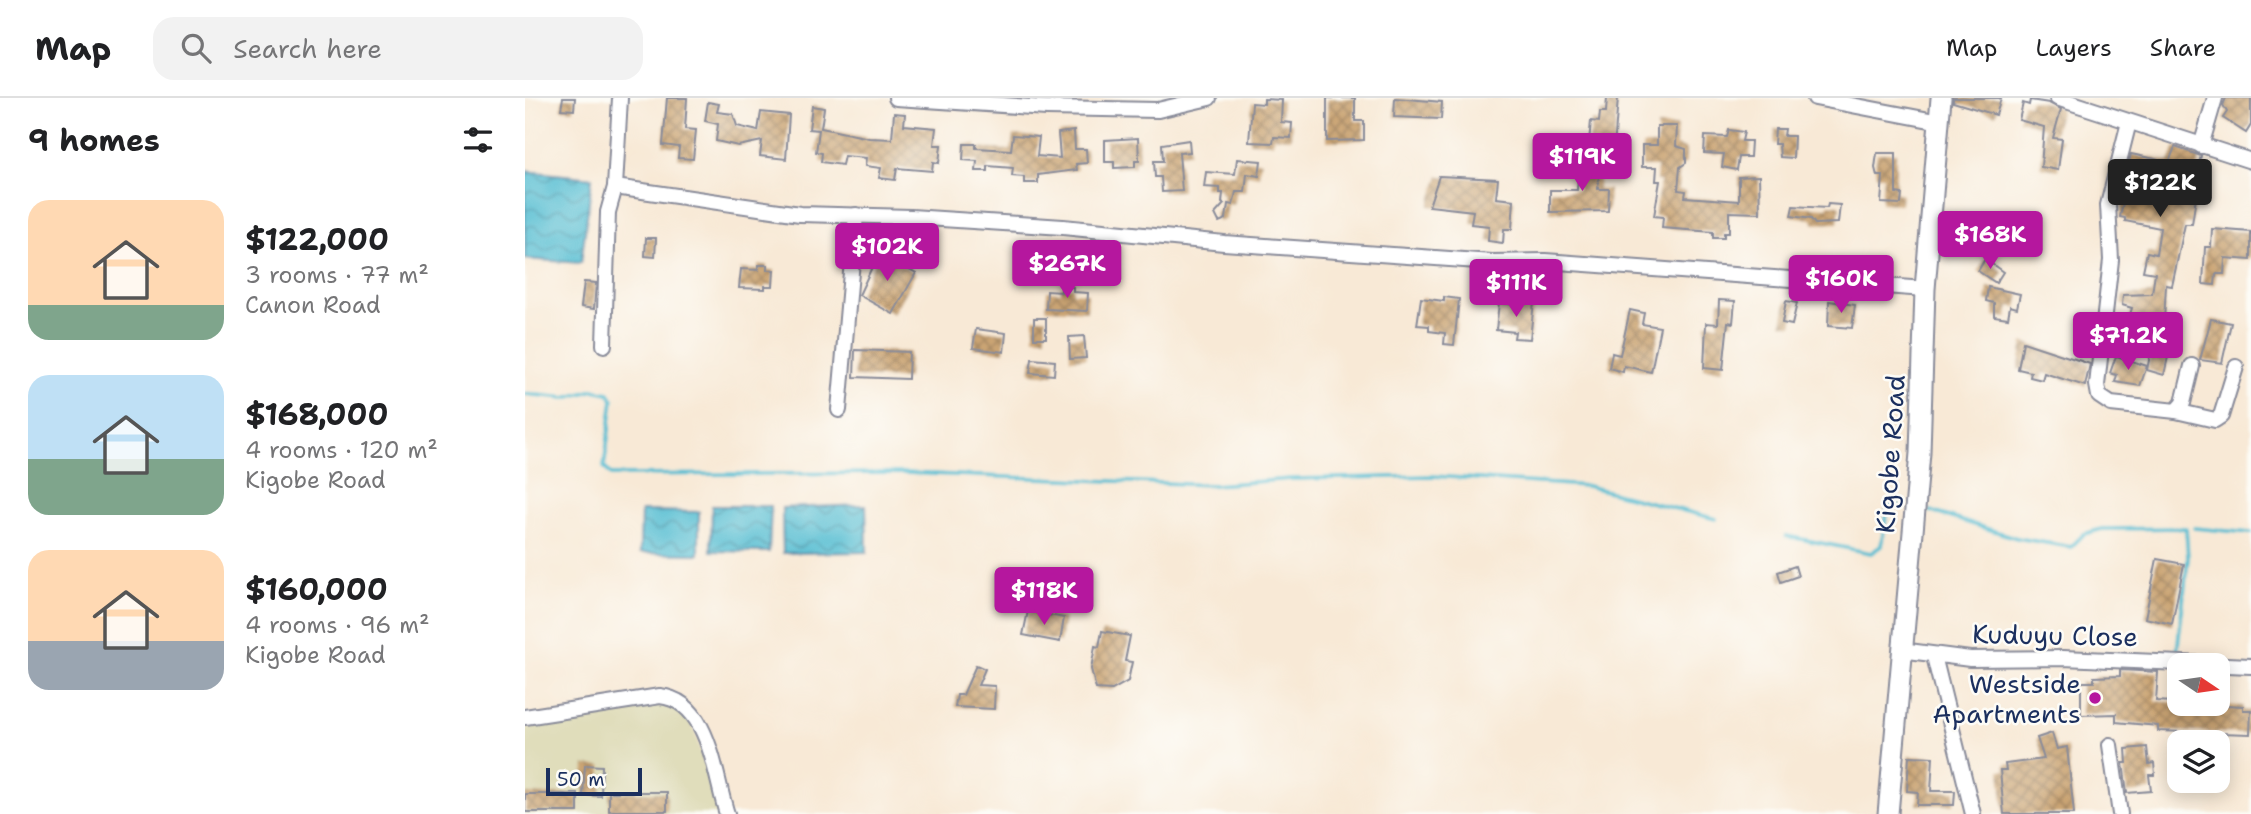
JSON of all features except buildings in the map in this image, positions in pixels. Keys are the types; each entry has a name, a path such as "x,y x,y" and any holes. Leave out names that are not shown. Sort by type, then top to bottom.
{"street":[{"path":"604,345 608,212 615,187 620,98"},
{"path":"896,98 1047,108 1158,110 1209,98"},
{"name":"Kigobe Road","path":"1888,814 1920,453 1925,289 1941,98"},
{"path":"2057,98 2251,161"},
{"path":"2201,146 2215,98"},
{"path":"1823,99 1940,122"},
{"path":"2129,122 2108,205 2111,260 2097,384 2103,402 2176,411 2215,420 2221,416 2236,368"},
{"path":"615,187 800,214 1063,227 1224,243 1492,262 1545,261 1925,289"},
{"path":"839,410 856,215"},
{"path":"2176,411 2183,403 2192,366"},
{"name":"Kuduyu Close","path":"1901,650 1934,656 2251,666"},
{"path":"1934,656 1973,814"},
{"path":"525,717 660,696 674,697 697,719 727,814"},
{"path":"2110,746 2120,814"}],"shaded area":[{"path":"655,702 672,705 685,715 693,727 720,814 525,814 525,729 565,716"}],"water":[{"path":"525,171 592,178 581,263 525,259"},
{"path":"866,505 867,552 783,553 782,508"},
{"path":"712,506 771,506 769,552 711,551"},
{"path":"641,511 699,512 699,554 640,553"}],"waterway":[{"path":"525,394 566,398 594,390 609,393 613,400 604,467 611,475 905,473 1213,485 1291,479 1433,476 1587,486 1716,519"},
{"path":"1786,536 1871,553 1881,546 1888,506 1899,505"},
{"path":"1930,511 2017,538 2071,547 2084,534 2102,529 2186,528 2188,558 2177,653"},
{"path":"2194,528 2251,533"}],"place":[{"name":"Westside Apartments","path":"2095,698"}]}
